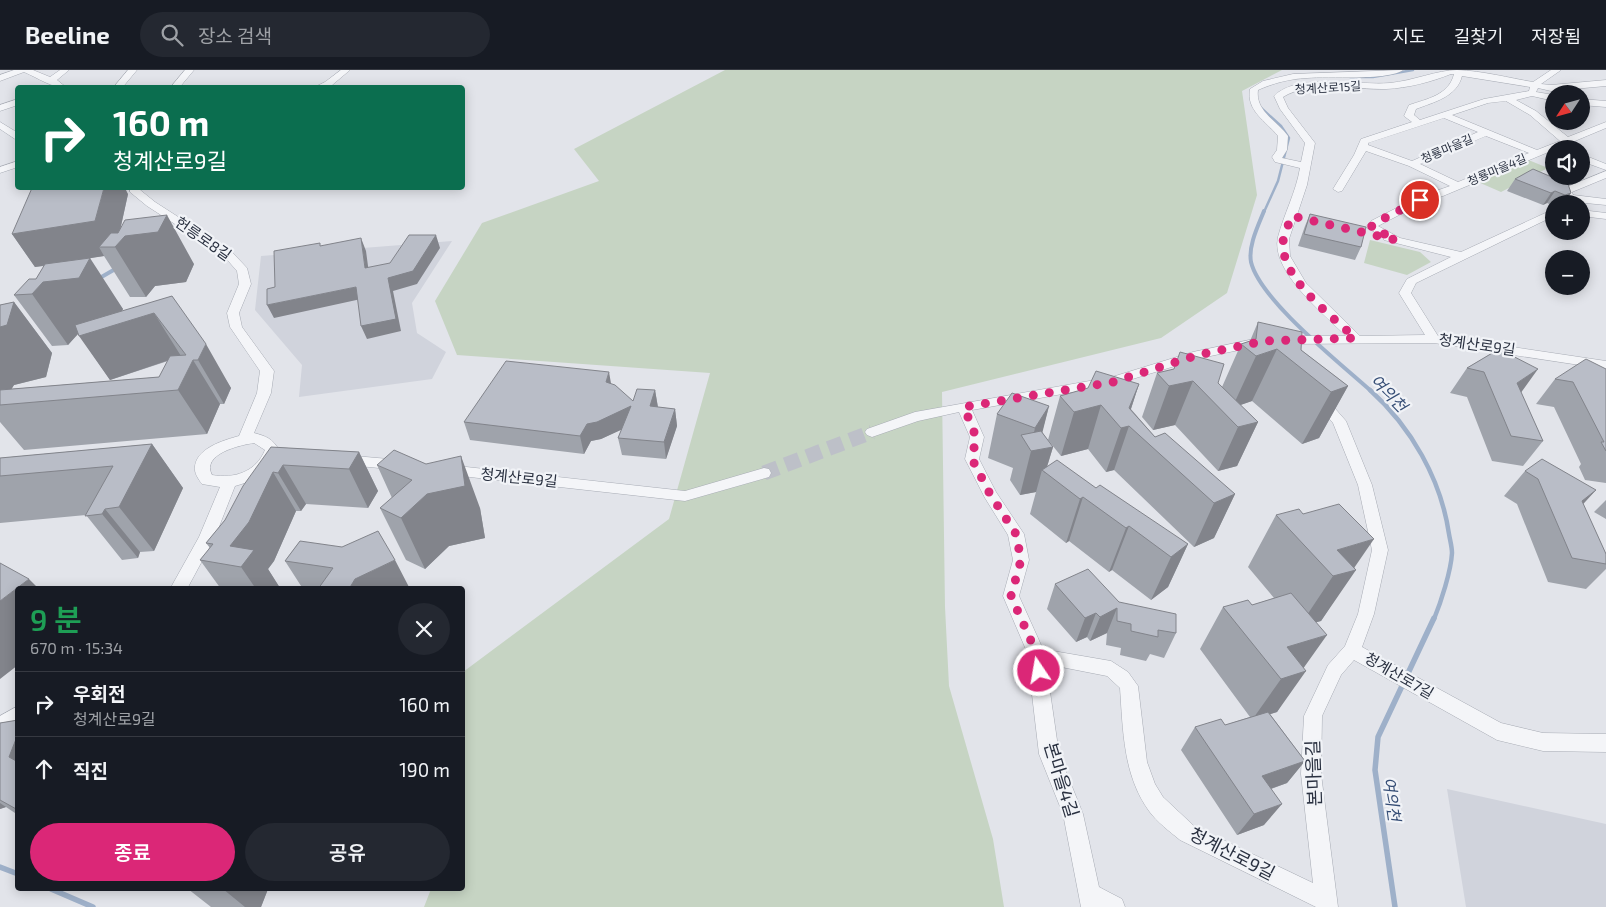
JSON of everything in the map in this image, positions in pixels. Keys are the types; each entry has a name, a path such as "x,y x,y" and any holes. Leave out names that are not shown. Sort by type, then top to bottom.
{"street":[{"path":"0,78 22,70"},
{"path":"26,70 58,85"},
{"path":"50,80 65,70"},
{"path":"120,85 133,70"},
{"path":"177,85 190,70"},
{"path":"325,85 346,70"},
{"path":"1307,166 1278,160 1277,157 1282,150 1283,136 1255,107 1252,94 1254,88 1266,81 1300,73 1364,74 1399,70"},
{"path":"1338,189 1340,180 1362,154 1364,141 1487,101 1523,96 1557,70"},
{"path":"1454,72 1507,80 1545,94"},
{"path":"1418,123 1409,116 1412,106 1444,95 1458,81 1454,72"},
{"name":"청계산로15길","path":"1351,338 1314,299 1291,270 1284,256 1283,240 1297,217 1310,143 1304,132 1280,104 1278,96 1283,92 1301,87 1378,86 1410,83 1454,72"},
{"path":"1533,89 1606,84"},
{"path":"1506,98 1533,113 1555,140"},
{"path":"0,108 15,103"},
{"path":"1590,103 1606,104"},
{"name":"청룡마을길","path":"1444,115 1486,132"},
{"name":"청룡마을4길","path":"1571,140 1606,125"},
{"path":"0,126 15,134"},
{"name":"청룡마을길","path":"1363,146 1412,164 1486,132"},
{"name":"청룡마을4길","path":"1486,132 1536,153"},
{"name":"청룡마을4길","path":"1396,240 1371,227 1375,223 1420,200 1545,150"},
{"path":"1590,161 1606,167"},
{"name":"청룡마을4길","path":"1412,164 1458,186"},
{"path":"0,170 15,165"},
{"path":"1567,195 1566,191 1606,174"},
{"path":"1596,178 1606,183"},
{"name":"헌릉로8길","path":"134,190 151,204 226,253 243,270 246,284 233,313 236,327 267,371 264,393 245,439"},
{"path":"1590,202 1606,202"},
{"path":"1590,215 1606,216"},
{"path":"1434,338 1405,293 1411,281 1545,216"},
{"path":"1358,231 1462,256"},
{"name":"청계산로9길","path":"1270,340 1434,338 1606,365"},
{"path":"872,432 915,417 1113,382 1198,355 1270,340 1278,356"},
{"name":"청계산로7길","path":"1308,386 1339,421 1365,485 1380,550 1366,614 1352,650 1497,731 1543,742 1606,742"},
{"path":"964,407 976,437 972,459 990,494 1016,534 1021,560 1011,596 1036,652"},
{"path":"245,439 263,440 269,444 277,458 255,472 230,482 207,480 203,475 202,468 205,460 220,447 245,439"},
{"path":"325,458 417,466"},
{"name":"청계산로9길","path":"437,468 685,496 764,473"},
{"path":"180,586 202,552 230,482"},
{"name":"본마을길","path":"1327,904 1311,774 1313,716 1334,670 1352,650"},
{"name":"청계산로9길","path":"1036,652 1052,658 1112,669 1122,677 1129,686 1138,765 1152,797 1171,819 1187,833 1327,904"},
{"name":"본마을4길","path":"1036,652 1049,754 1073,814 1091,900"},
{"path":"0,726 15,716"},
{"path":"1091,900 1114,907"}],"shaded area":[{"path":"452,241 412,303 417,333 446,352 432,379 299,397 302,365 255,310 261,256"},
{"path":"1447,789 1606,824 1606,907 1466,907"}],"green space":[{"path":"725,70 1282,70 1242,91 1257,195 1227,293 1161,338 942,392 945,607 949,686 993,839 1004,907 424,907 430,891 465,891 465,671 669,519 710,373 457,355 435,301 482,223 599,181 574,149"},
{"path":"1526,159 1545,167 1545,170 1501,192 1478,182"},
{"path":"1370,240 1420,252 1431,262 1407,275 1364,263"}],"building":[{"path":"1533,169 1545,174 1545,185 1568,185 1571,193 1565,195 1555,191 1551,193 1515,179"},
{"path":"31,190 103,190 95,221 12,234"},
{"path":"1310,214 1366,227 1361,247 1304,234"},
{"path":"167,215 158,232 125,236 115,247 99,247 111,233 118,233 125,220"},
{"path":"409,235 436,235 413,271 388,278 396,319 361,326 356,287 267,305 267,289 275,287 274,251 320,243 320,246 361,238 365,268 390,263"},
{"path":"90,258 79,278 43,282 32,294 14,295 29,279 36,279 45,264"},
{"path":"172,296 206,344 198,360 193,360 178,390 0,405 0,390 159,377 170,356 186,355 154,313 79,336 75,325"},
{"path":"14,302 7,325 0,327 0,305"},
{"path":"1258,322 1302,332 1301,350 1348,386 1331,392 1277,349 1256,356 1241,344 1256,339"},
{"path":"1499,349 1538,369 1517,383 1543,441 1511,436 1484,372 1467,368"},
{"path":"1180,352 1224,364 1218,383 1258,422 1238,427 1193,381 1169,386 1157,373 1174,369"},
{"path":"1586,359 1606,369 1606,451 1601,442 1604,442 1573,382 1555,379"},
{"path":"506,361 609,372 606,382 615,385 633,401 637,389 655,390 650,406 675,409 664,442 618,438 631,406 597,422 587,424 580,436 464,422"},
{"path":"1096,371 1139,384 1129,408 1155,437 1165,433 1235,494 1214,503 1129,426 1121,428 1101,405 1074,412 1060,396 1088,388"},
{"path":"1012,393 1049,406 1035,428 997,414"},
{"path":"1041,431 1053,447 1031,451 1021,435"},
{"path":"152,444 119,507 105,509 102,514 85,516 113,466 0,476 0,458"},
{"path":"271,447 359,452 349,469 283,465 278,473 273,472 249,522 230,546 254,550 241,567 200,560 213,544 206,543 225,520 243,486"},
{"path":"394,450 426,464 461,456 465,486 427,494 401,518 380,508 412,480 377,465"},
{"path":"1542,459 1596,490 1582,501 1606,554 1606,564 1572,558 1538,479 1525,471"},
{"path":"1057,460 1096,488 1100,485 1188,544 1171,557 1129,526 1126,528 1083,497 1080,499 1042,470"},
{"path":"1339,504 1374,539 1337,550 1356,570 1333,576 1276,515 1299,509 1303,514"},
{"path":"378,531 395,560 355,579 351,586 320,586 333,568 285,561 300,541 342,547"},
{"path":"0,563 29,579 20,586 15,586 15,590 0,601"},
{"path":"1088,569 1119,602 1176,614 1176,633 1158,630 1158,637 1131,631 1131,624 1117,621 1117,608 1100,617 1096,613 1085,618 1055,584"},
{"path":"1291,593 1327,635 1287,647 1306,671 1281,679 1223,607 1248,600 1252,605"},
{"path":"1268,712 1305,761 1262,776 1282,804 1254,814 1195,727 1221,719 1225,725"},
{"path":"15,720 15,742 9,757 15,760 15,808 0,800 0,723"}],"waterway":[{"name":"여의천","path":"1350,77 1373,77 1413,70"},
{"name":"여의천","path":"1259,106 1281,126 1289,138 1278,181 1264,212"},
{"name":"여의천","path":"1264,211 1254,236 1250,256 1257,277 1285,312 1371,391"},
{"path":"98,279 117,268"},
{"name":"여의천","path":"1371,391 1399,420 1422,455 1439,493 1445,514 1452,553 1450,569 1434,619"},
{"name":"여의천","path":"1395,907 1375,770 1378,737 1434,618"},
{"path":"0,867 15,873"},
{"path":"56,891 93,907"}],"tunnel":[{"path":"764,473 872,432"}],"route":[{"path":"1039,671 1036,652 1011,596 1021,560 1016,534 990,494 972,459 976,437 964,407 1113,382 1198,355 1264,341 1355,338 1314,299 1291,270 1284,256 1283,240 1292,216 1396,240 1371,227 1375,223 1420,200"}]}
